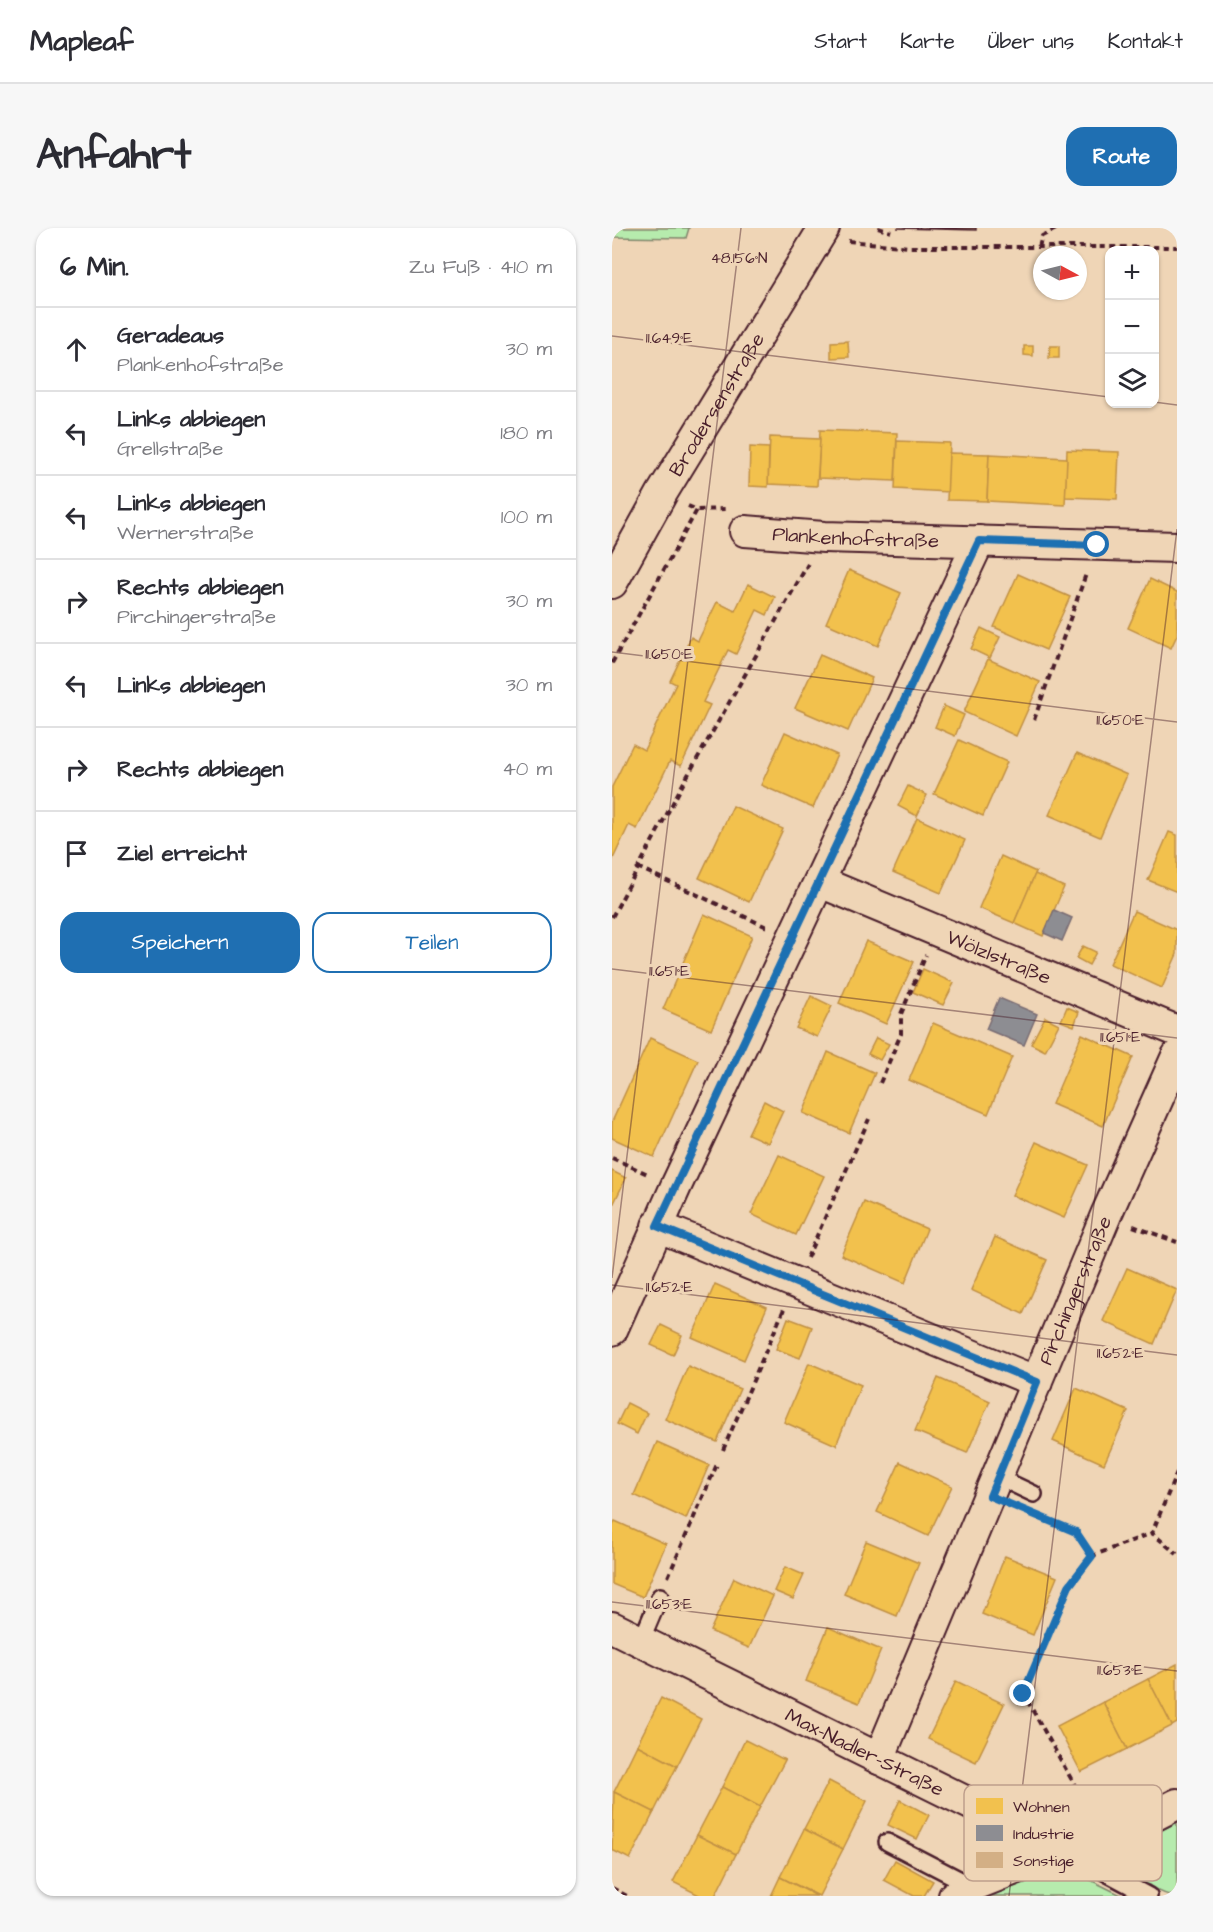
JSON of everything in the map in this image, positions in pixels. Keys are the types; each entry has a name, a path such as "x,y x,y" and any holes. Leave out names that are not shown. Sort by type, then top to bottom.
{"street":[{"name":"Brodersenstraße","path":"612,583 662,493 821,234"},
{"name":"Plankenhofstraße","path":"745,531 824,537 1177,547"},
{"path":"612,1330 657,1226 979,541"},
{"name":"Wölzlstraße","path":"820,882 1177,1031"},
{"name":"Pirchingerstraße","path":"879,1759 1106,1215 1177,1056"},
{"path":"657,1226 1037,1382"},
{"name":"Max-Nadler-Straße","path":"612,1627 964,1801"},
{"path":"1162,1812 1177,1804"},
{"path":"963,1891 988,1881"}],"lane":[{"path":"998,1477 1034,1494"},
{"path":"641,1641 660,1596"},
{"path":"887,1842 963,1891"},
{"name":"Max-Nadler-Straße","path":"1121,1881 1149,1896"}],"path":[{"path":"878,228 891,232"},
{"path":"1040,246 1042,236 1058,228"},
{"path":"821,234 910,248 1033,247"},
{"path":"1087,247 1177,247"},
{"name":"Plankenhofstraße","path":"662,493 697,510 739,509 745,531"},
{"path":"612,663 697,510"},
{"path":"612,917 637,867 824,537"},
{"path":"1034,720 1097,545"},
{"path":"637,867 792,938"},
{"path":"880,1083 901,1034 901,1014 937,931"},
{"path":"723,1450 869,1119"},
{"path":"612,1158 676,1186"},
{"path":"1106,1215 1177,1242"},
{"path":"660,1596 718,1462"},
{"path":"1074,1785 1023,1694 1069,1586 1092,1556 1152,1533 1177,1472"},
{"path":"1033,1514 1076,1532 1092,1556"},
{"path":"1152,1533 1177,1554"},
{"path":"612,1888 627,1896"}],"green space":[{"path":"612,228 689,228 686,238 612,237"},
{"path":"1177,1822 1177,1896 1164,1893 1144,1881 1162,1881 1162,1830"},
{"path":"1021,1881 1093,1881 1123,1896 989,1896"}],"building: Wohnen":[{"path":"848,341 849,357 831,358 831,342"},
{"path":"1024,346 1033,346 1033,356 1024,355"},
{"path":"1050,346 1059,346 1059,358 1049,358"},
{"path":"820,430 897,433 895,481 818,478"},
{"path":"770,437 820,439 817,486 768,484"},
{"path":"897,441 950,443 948,492 895,489"},
{"path":"750,447 769,448 768,487 749,486"},
{"path":"1067,450 1119,452 1117,499 1065,497"},
{"path":"949,453 989,454 987,501 947,500"},
{"path":"989,454 1067,458 1065,505 987,501"},
{"path":"849,570 901,593 878,646 826,623"},
{"path":"1018,574 1070,597 1046,650 994,627"},
{"path":"1150,579 1177,592 1177,635 1171,648 1128,628"},
{"path":"748,584 775,597 767,615 757,610 736,654 728,650 703,702 710,705 681,766 670,761 637,829 629,825 612,861 612,787 633,744 644,750 676,684 670,681 691,637 698,641 717,602 735,611"},
{"path":"981,628 1000,637 990,658 971,649"},
{"path":"820,655 872,678 848,731 795,708"},
{"path":"988,659 1040,682 1016,736 964,712"},
{"path":"944,706 964,715 955,736 935,727"},
{"path":"785,732 837,755 813,808 761,785"},
{"path":"959,740 1007,762 983,816 934,794"},
{"path":"1077,753 1127,775 1100,837 1049,815"},
{"path":"908,786 927,795 917,816 898,806"},
{"path":"733,806 783,829 749,902 699,878"},
{"path":"917,818 965,840 941,893 893,872"},
{"path":"1169,832 1177,835 1177,892 1148,880"},
{"path":"1001,856 1036,872 1014,923 979,908"},
{"path":"1035,874 1064,887 1043,936 1014,923"},
{"path":"1134,911 1177,930 1177,954 1162,988 1110,964"},
{"path":"704,914 752,936 711,1030 663,1009"},
{"path":"866,941 914,962 886,1024 839,1003"},
{"path":"1083,946 1096,952 1089,965 1076,958"},
{"path":"923,969 954,983 943,1005 913,992"},
{"path":"811,996 832,1006 817,1037 796,1028"},
{"path":"1067,1007 1079,1012 1074,1026 1061,1021"},
{"path":"1045,1017 1059,1024 1045,1051 1031,1044"},
{"path":"933,1023 1012,1057 988,1114 909,1080"},
{"path":"1082,1034 1133,1057 1103,1126 1052,1104"},
{"path":"650,1038 698,1060 654,1157 612,1138 612,1122"},
{"path":"876,1038 889,1044 880,1060 868,1054"},
{"path":"828,1052 875,1073 849,1133 803,1113"},
{"path":"764,1101 783,1111 768,1143 748,1134"},
{"path":"1036,1142 1088,1165 1064,1218 1012,1195"},
{"path":"779,1155 824,1176 796,1235 751,1214"},
{"path":"612,1171 626,1178 612,1207"},
{"path":"864,1202 927,1229 905,1283 841,1255"},
{"path":"995,1237 1047,1260 1023,1314 971,1290"},
{"path":"1127,1268 1177,1290 1154,1344 1103,1321"},
{"path":"715,1284 767,1307 744,1360 692,1337"},
{"path":"788,1318 812,1327 800,1358 776,1349"},
{"path":"661,1325 682,1335 673,1355 651,1345"},
{"path":"809,1363 861,1385 836,1445 784,1422"},
{"path":"688,1366 740,1389 717,1442 665,1419"},
{"path":"938,1378 990,1401 967,1453 915,1431"},
{"path":"1076,1388 1128,1411 1104,1464 1053,1441"},
{"path":"627,1403 647,1413 637,1434 617,1424"},
{"path":"657,1442 709,1465 686,1519 634,1495"},
{"path":"900,1462 952,1486 928,1536 877,1512"},
{"path":"615,1521 666,1544 643,1597 612,1584 612,1527"},
{"path":"866,1541 919,1563 897,1616 844,1594"},
{"path":"1005,1556 1057,1577 1033,1635 982,1614"},
{"path":"785,1567 804,1575 793,1599 774,1591"},
{"path":"734,1578 773,1596 749,1648 710,1631"},
{"path":"828,1627 881,1650 859,1703 806,1681"},
{"path":"1177,1664 1177,1723 1172,1726 1148,1679"},
{"path":"1148,1679 1172,1726 1127,1749 1103,1702"},
{"path":"956,1681 1004,1704 976,1762 928,1739"},
{"path":"661,1698 701,1719 677,1766 637,1745"},
{"path":"1103,1702 1127,1749 1081,1772 1057,1726"},
{"path":"745,1740 785,1760 760,1807 722,1787"},
{"path":"637,1745 677,1766 654,1812 614,1792"},
{"path":"829,1781 867,1801 843,1849 804,1829"},
{"path":"722,1787 760,1807 736,1854 697,1835"},
{"path":"614,1792 654,1812 630,1859 612,1850"},
{"path":"900,1800 929,1815 917,1839 888,1825"},
{"path":"804,1829 843,1849 819,1896 780,1877"},
{"path":"697,1835 736,1854 715,1896 701,1896 673,1882"},
{"path":"895,1860 933,1881 924,1896 914,1896 884,1880"},
{"path":"780,1877 817,1896 771,1896"}],"building: Industrie":[{"path":"1054,910 1072,918 1062,941 1044,933"},
{"path":"999,998 1037,1014 1024,1045 986,1029"}],"building: Sonstige":[{"path":"897,228 976,228 976,230"}],"route":[{"path":"1023,1694 1069,1586 1092,1556 1076,1532 990,1496 1037,1382 657,1226 979,541 1097,545"}]}
